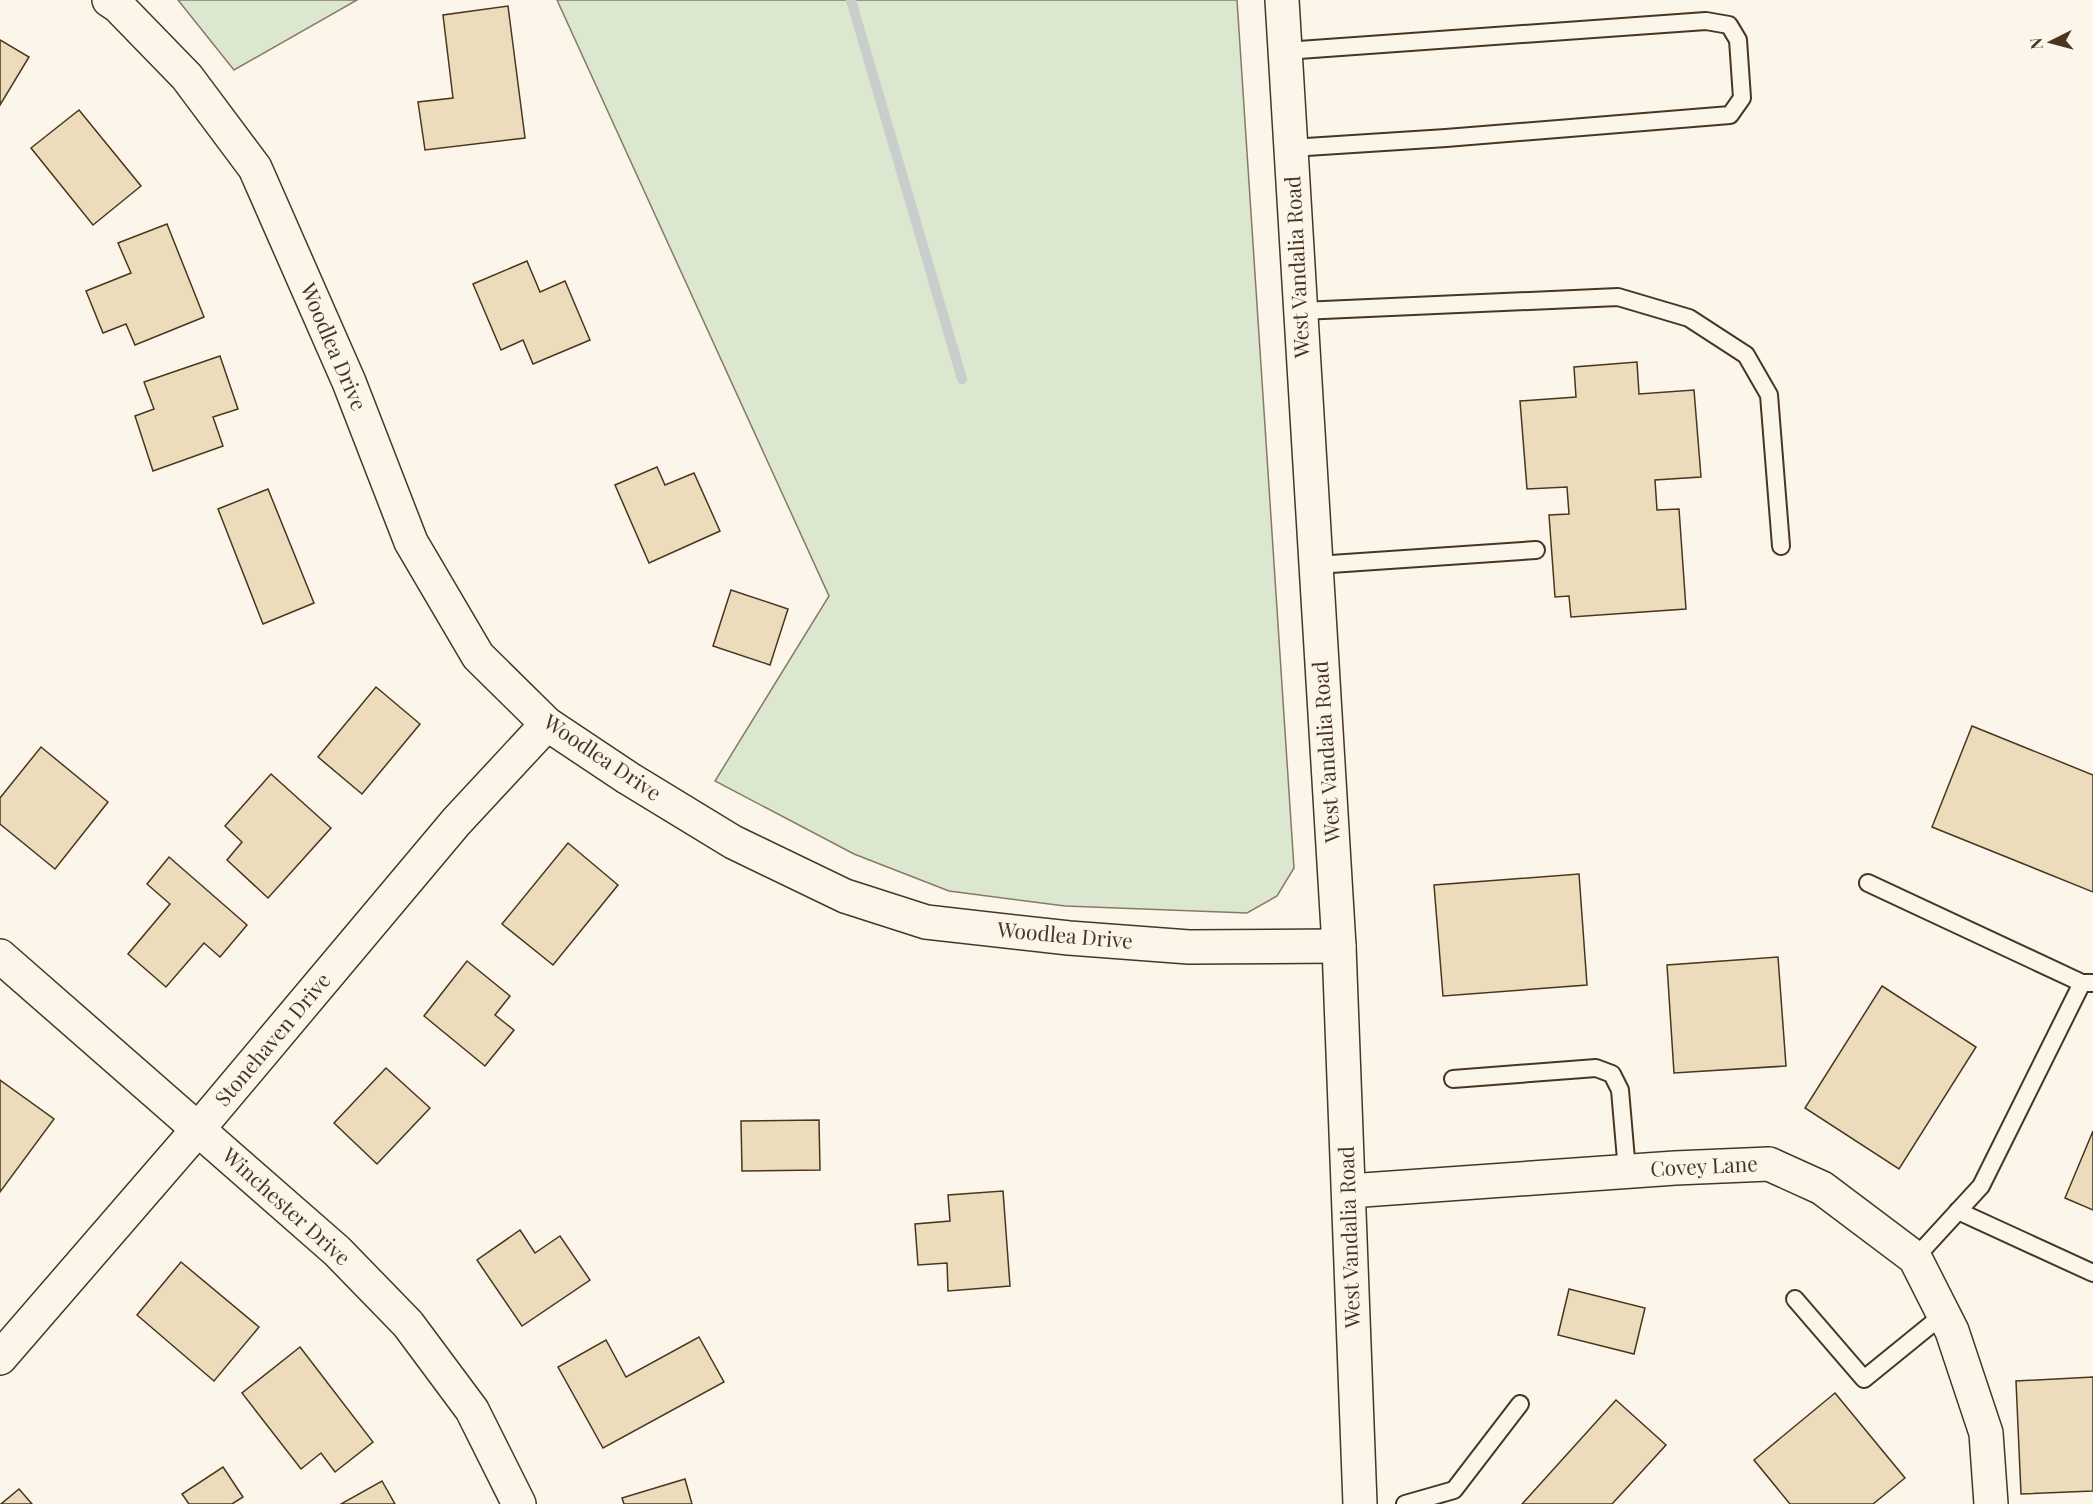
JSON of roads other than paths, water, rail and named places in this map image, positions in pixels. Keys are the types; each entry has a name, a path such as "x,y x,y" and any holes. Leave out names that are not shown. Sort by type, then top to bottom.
{"street":[{"name":"Woodlea Drive","path":"109,0 118,6 187,77 255,168 349,382 411,542 478,656 547,724 628,778 734,842 845,896 926,922 1069,938 1189,946 1339,946"},
{"name":"West Vandalia Road","path":"1282,0 1339,946 1360,1504"},
{"name":"Stonehaven Drive","path":"0,1358 199,1128 456,822 547,724"},
{"name":"Winchester Drive","path":"0,956 337,1251 408,1324 472,1410 519,1504"},
{"name":"Covey Lane","path":"1349,1191 1627,1171 1769,1164 1822,1188 1915,1258 1952,1331 1986,1433 1990,1504"}],"lane":[{"path":"1285,51 1706,21 1729,25 1738,40 1742,98 1730,116 1291,148"},
{"path":"1300,311 1618,297 1689,318 1746,355 1769,395 1781,546"},
{"path":"1316,565 1536,550"},
{"path":"1868,883 2087,983 1981,1185 1915,1258"},
{"path":"1453,1079 1596,1068 1612,1074 1620,1090 1627,1171"},
{"path":"1958,1211 2093,1273"},
{"path":"1795,1299 1864,1379 1944,1314"},
{"path":"1406,1504 1454,1490 1520,1404"}],"waterway":[{"path":"851,0 962,379"}]}
